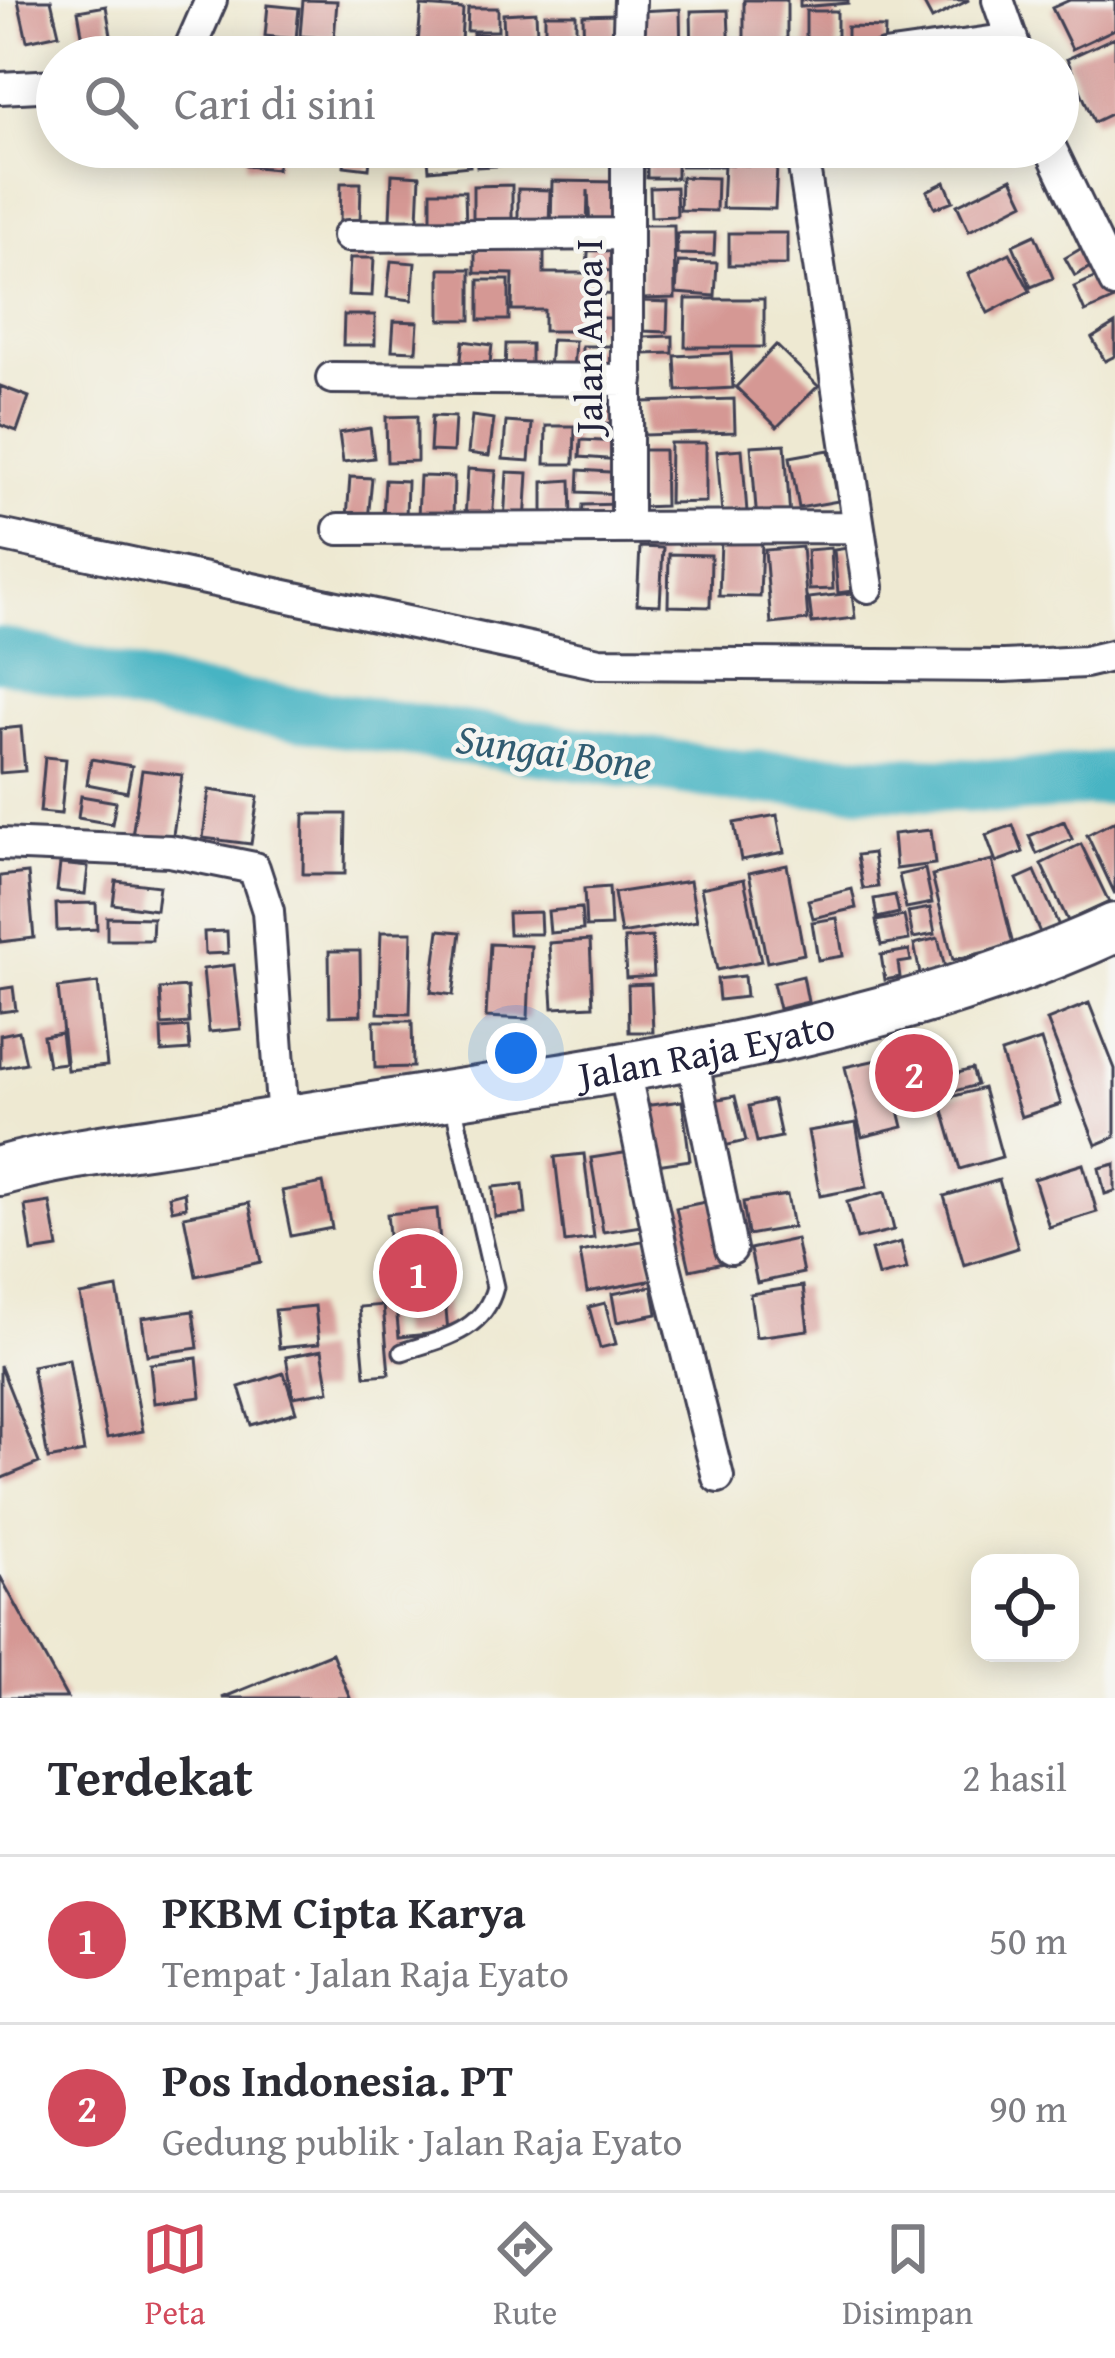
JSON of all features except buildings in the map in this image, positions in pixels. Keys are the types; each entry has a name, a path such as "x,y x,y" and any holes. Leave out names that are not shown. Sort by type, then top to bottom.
{"main road":[{"name":"Jalan Raja Eyato","path":"0,1171 691,1052 866,1014 1004,976 1115,928"}],"street":[{"path":"195,36 211,0"},
{"path":"628,36 629,0"},
{"path":"998,0 1011,36"},
{"path":"0,88 36,86"},
{"name":"Jalan Anoa I","path":"627,168 627,524"},
{"path":"804,168 868,587"},
{"path":"1060,168 1115,282"},
{"path":"348,236 627,234"},
{"path":"332,378 628,380"},
{"path":"338,529 858,526"},
{"path":"0,535 599,663 1004,666 1085,662 1115,655"},
{"path":"0,844 170,851 254,868 268,911 283,1120"},
{"path":"691,1052 731,1249"},
{"path":"623,1064 664,1262 718,1477"}],"lane":[{"path":"401,1352 476,1322 490,1306 495,1287 451,1095"}],"waterway":[{"name":"Sungai Bone","path":"0,654 198,700 741,777 1013,787 1115,777"}],"place":[{"name":"Pos Indonesia. PT","path":"914,1073"},
{"name":"PKBM Cipta Karya","path":"418,1273"}]}
